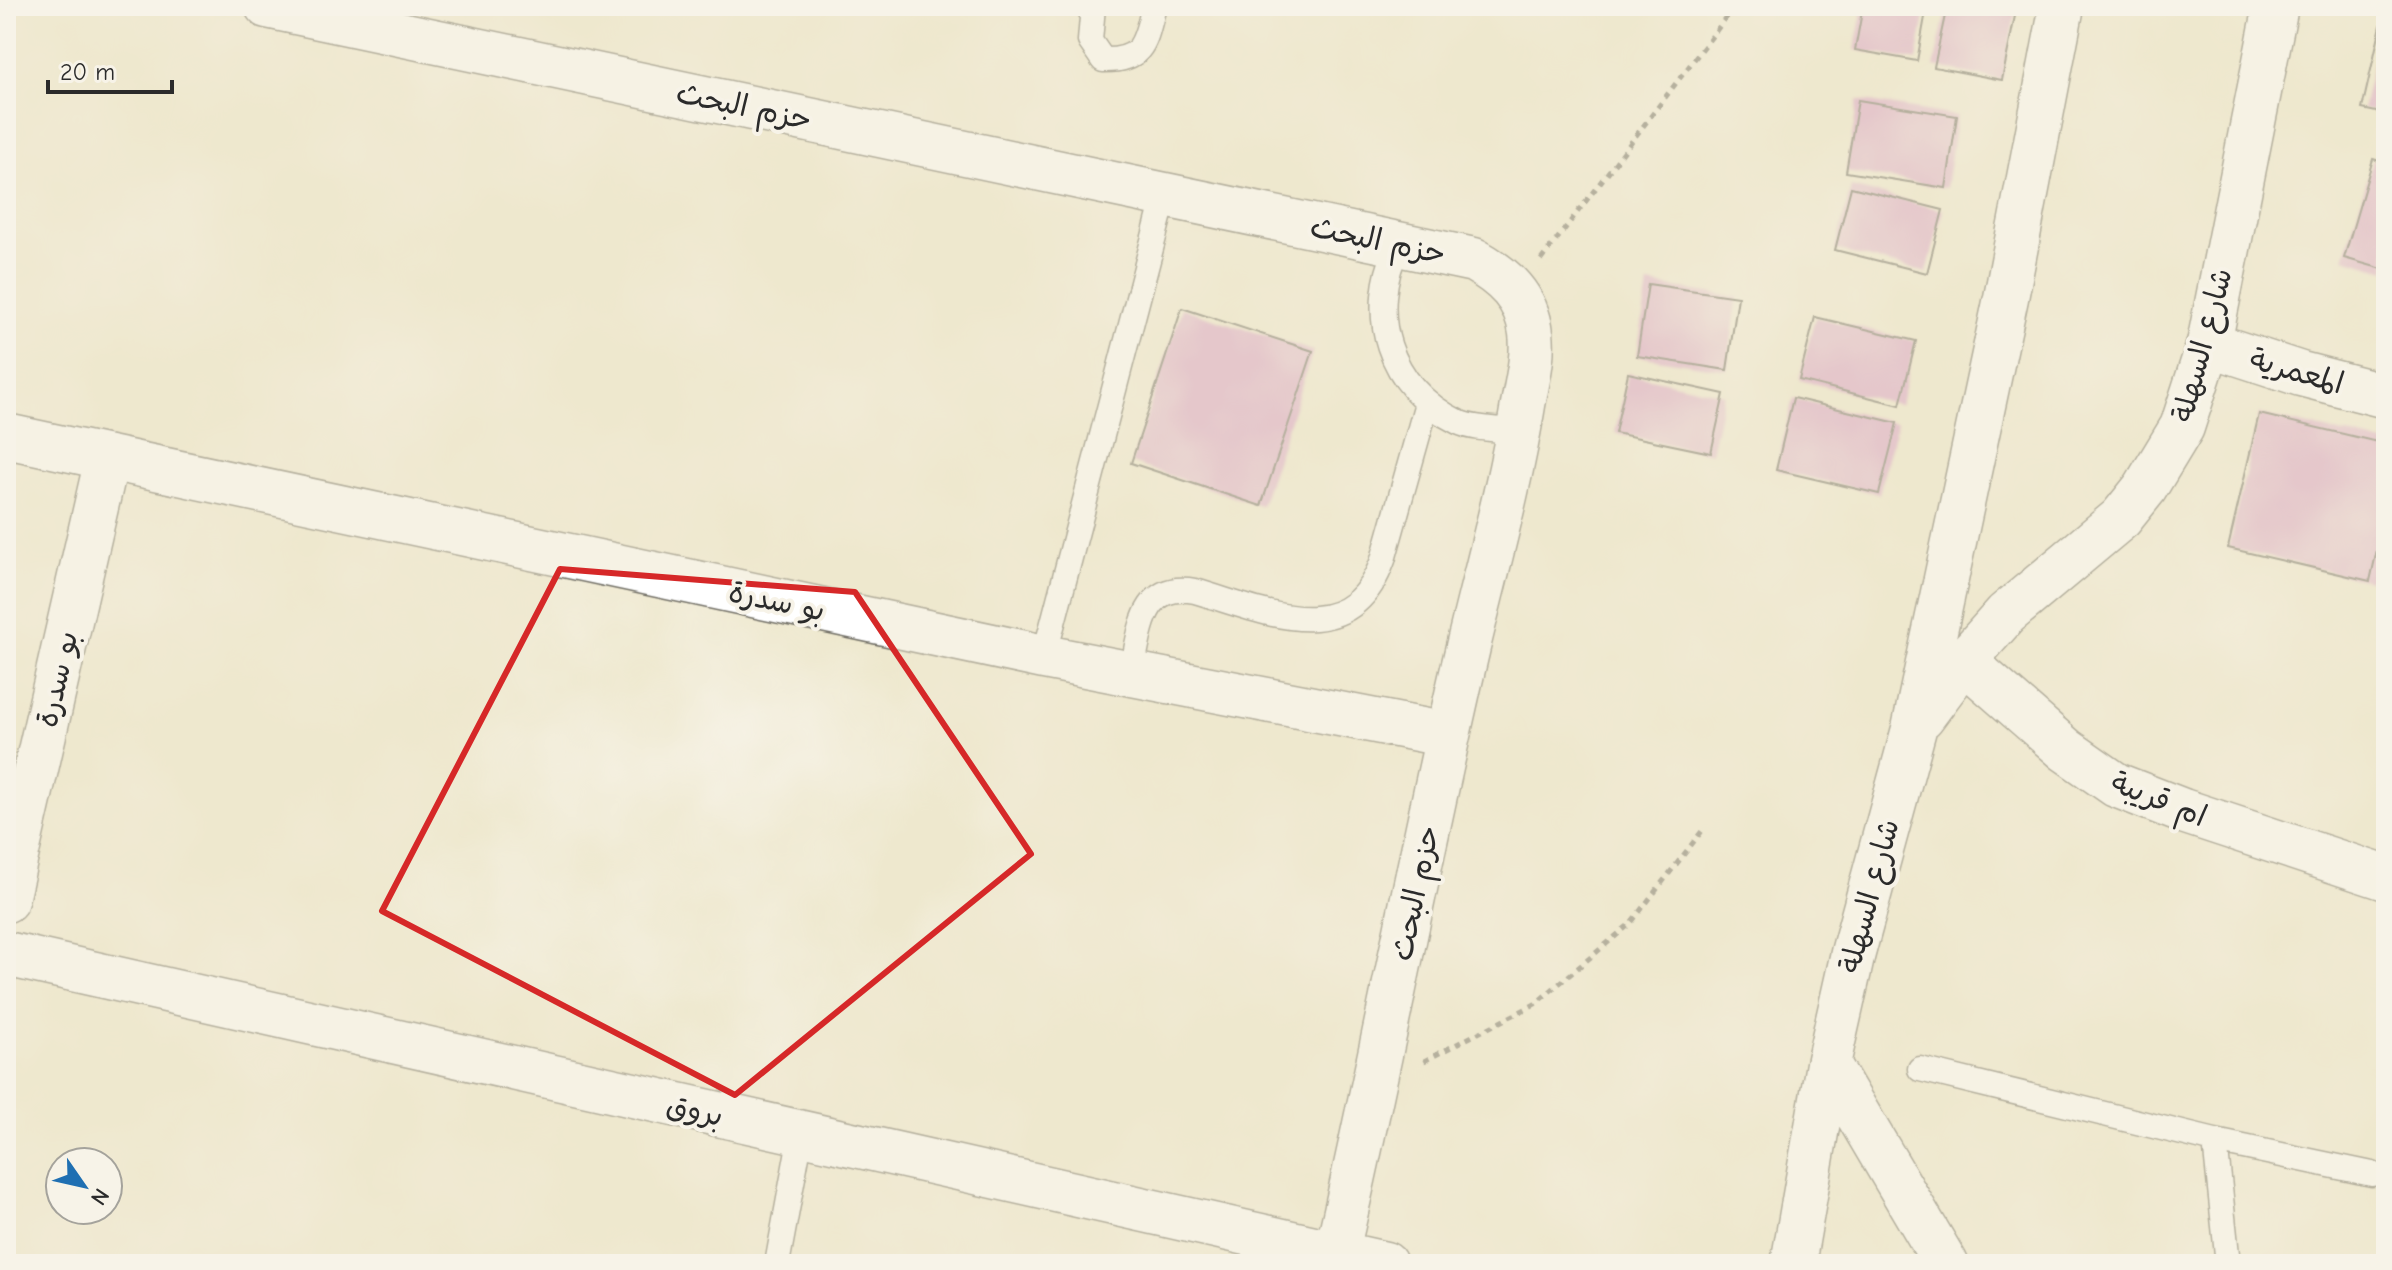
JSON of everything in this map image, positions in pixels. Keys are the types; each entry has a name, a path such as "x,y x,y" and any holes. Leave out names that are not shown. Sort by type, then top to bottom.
{"street":[{"name":"حزم البحث","path":"267,6 1474,260 1497,273 1516,293 1526,312 1531,333 1531,355 1519,431 1448,735 1337,1251"},
{"name":"شارع السهلة","path":"1793,1264 1828,1064 1853,953 1914,729 2006,298 2062,6"},
{"name":"شارع السهلة","path":"1914,729 1964,661 2006,614 2121,518 2145,488 2182,427 2209,344 2276,6"},
{"name":"المعمرية","path":"2209,344 2301,374 2386,396"},
{"name":"بو سدرة","path":"6,436 1044,657 1448,735"},
{"name":"بو سدرة","path":"6,900 107,459"},
{"name":"ام قريبة","path":"1964,661 2066,750 2116,785 2183,811 2386,878"},
{"name":"بروق","path":"6,954 1385,1264"},
{"path":"1828,1064 1946,1264"}],"lane":[{"path":"1093,6 1090,41 1103,60 1125,59 1141,48 1146,40 1154,6"},
{"path":"1044,657 1165,195"},
{"path":"1399,244 1387,269 1382,305 1387,342 1402,375 1427,403 1460,424 1519,431"},
{"path":"1131,674 1147,609 1155,598 1167,591 1195,591 1298,620 1320,620 1342,612 1360,600 1375,582 1383,560 1427,403"},
{"path":"1920,1069 2215,1141 2372,1174"},
{"path":"777,1264 801,1134"},
{"path":"2215,1141 2228,1264"}],"path":[{"path":"1516,293 1735,6"},
{"path":"1375,1085 1535,1004 1630,924 1702,831"}],"highlighted area":[{"path":"560,569 855,592 1031,854 735,1095 382,911"}],"building":[{"path":"1863,6 1927,6 1917,61 1855,50"},
{"path":"1947,6 2017,6 2002,80 1934,67"},
{"path":"2386,8 2386,114 2362,109"},
{"path":"1858,100 1957,116 1946,188 1846,172"},
{"path":"2373,159 2386,163 2386,270 2344,258"},
{"path":"1851,187 1943,210 1927,273 1835,250"},
{"path":"1648,284 1738,297 1727,370 1637,356"},
{"path":"1182,308 1313,351 1261,506 1131,463"},
{"path":"1815,317 1916,341 1900,405 1799,380"},
{"path":"1628,373 1724,394 1711,453 1615,433"},
{"path":"1793,398 1897,423 1879,494 1776,470"},
{"path":"2259,414 2386,444 2386,510 2370,581 2228,548"}]}
